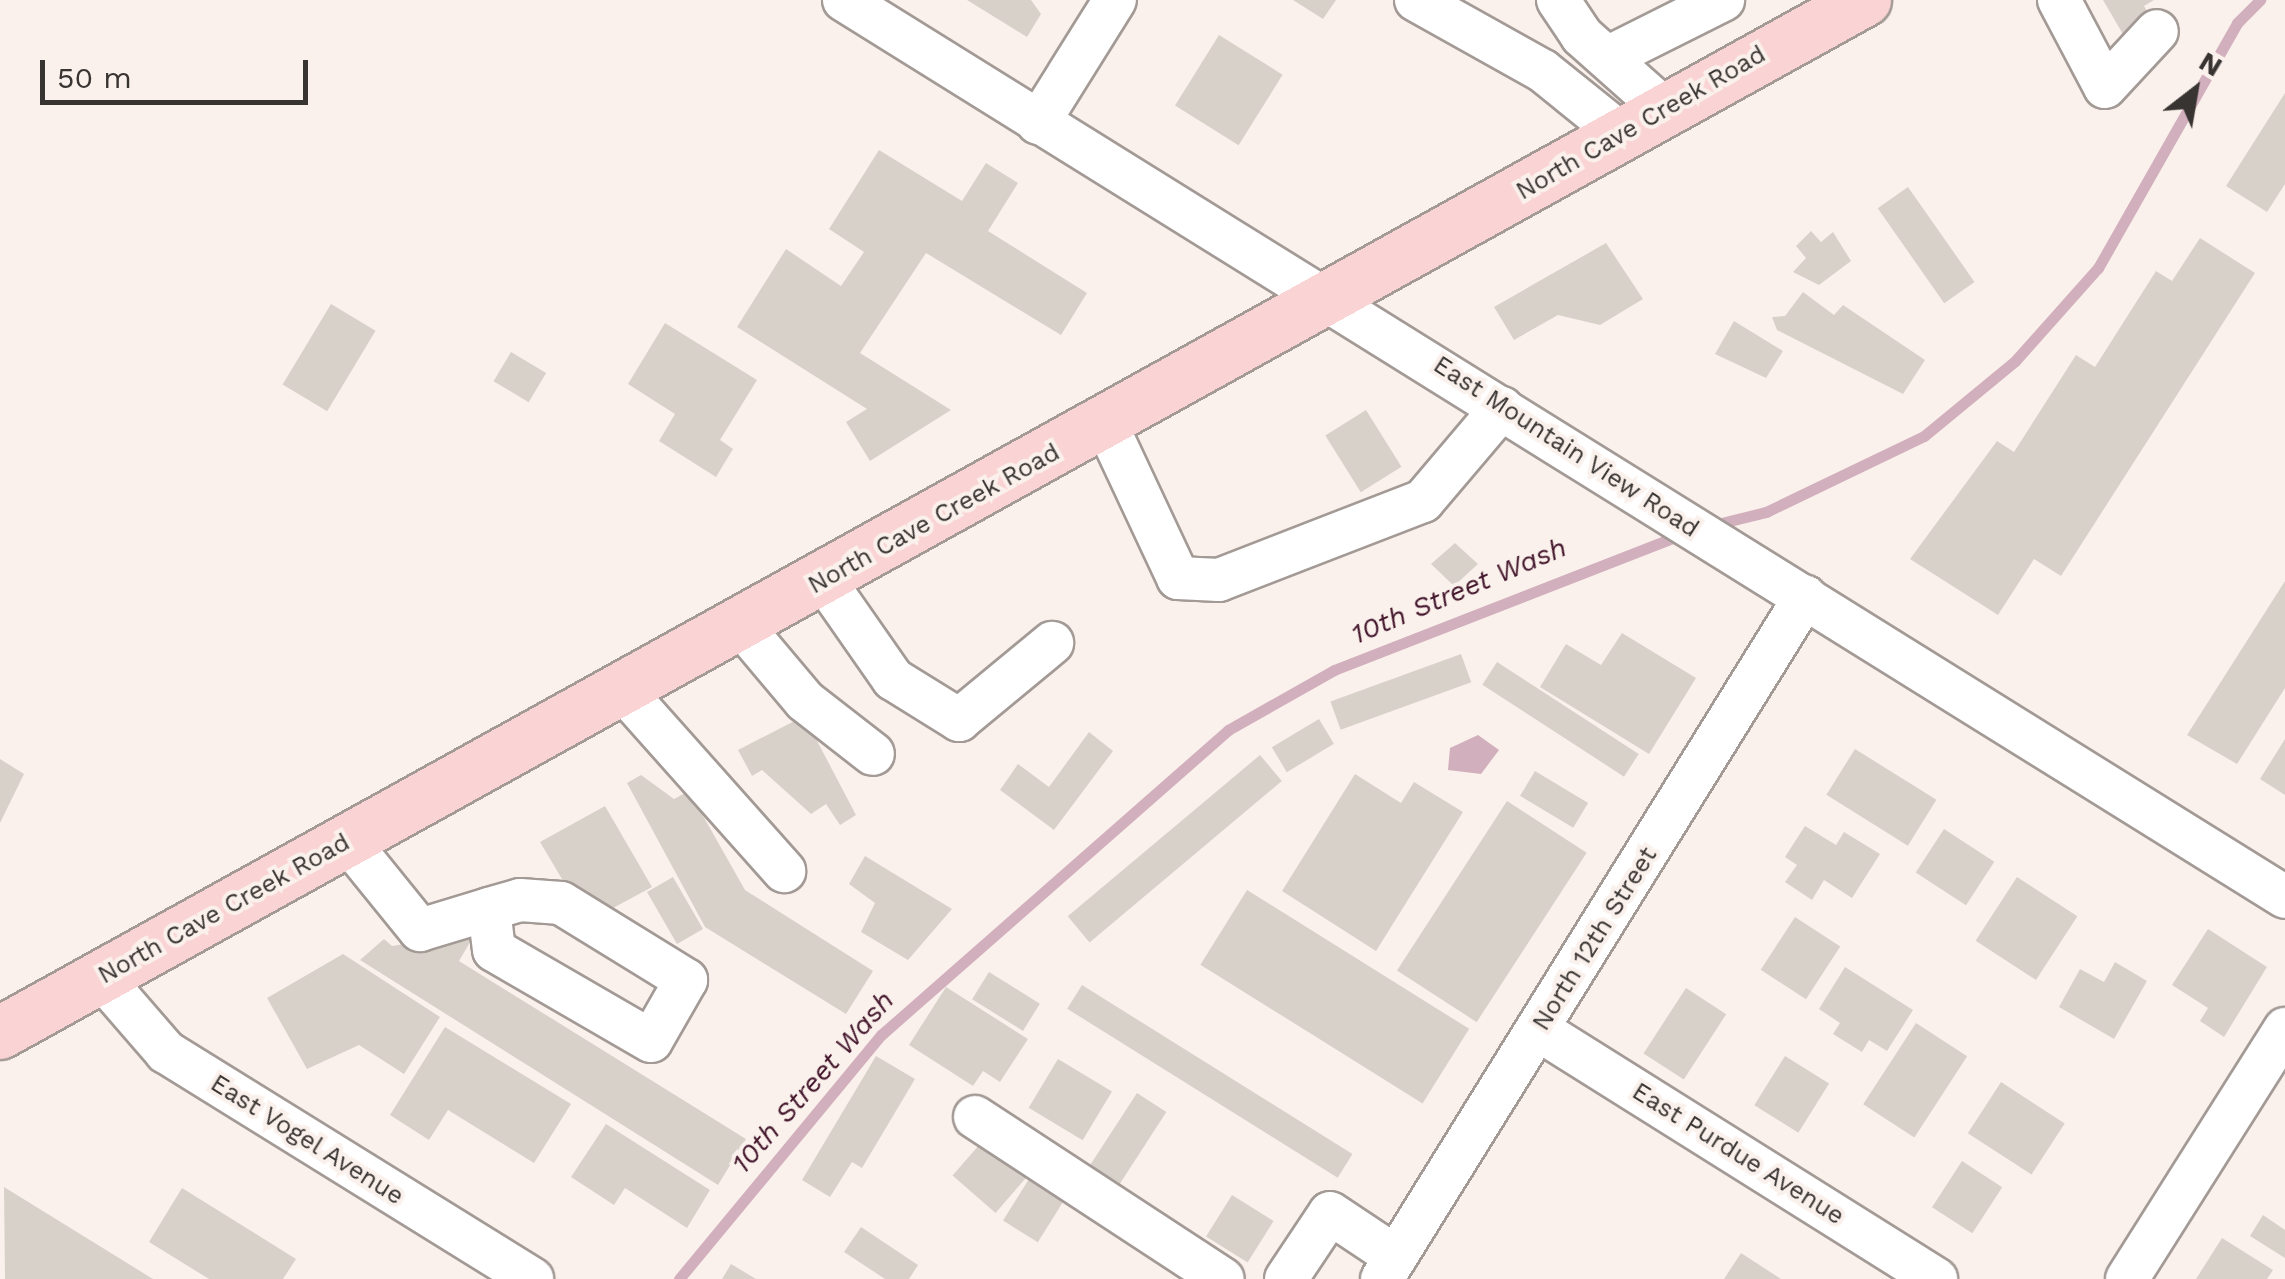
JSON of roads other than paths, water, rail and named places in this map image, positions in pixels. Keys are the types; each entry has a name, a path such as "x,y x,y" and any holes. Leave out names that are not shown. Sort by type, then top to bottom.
{"main road":[{"name":"North Cave Creek Road","path":"0,1033 1331,301 1847,4"}],"street":[{"path":"1038,123 1115,0"},
{"path":"1416,0 1542,71 1641,120"},
{"path":"1558,0 1607,58 1641,120"},
{"path":"1607,58 1665,12 1722,0"},
{"path":"2059,0 2106,87 2157,31"},
{"name":"East Mountain View Road","path":"860,4 1038,123 1331,301 2285,897"},
{"path":"1106,424 1178,578 1219,580 1422,501 1502,408"},
{"path":"824,580 893,679 959,720 1052,643"},
{"name":"North 12th Street","path":"1389,1268 1805,597"},
{"path":"741,625 805,700 873,754"},
{"path":"622,689 784,871"},
{"path":"347,840 420,930 489,909"},
{"name":"East Vogel Avenue","path":"102,978 166,1052 532,1279"},
{"path":"2126,1279 2285,1029"},
{"name":"East Purdue Avenue","path":"1539,1030 1936,1279"},
{"path":"975,1117 1224,1279"},
{"path":"1286,1279 1330,1213 1389,1268"}],"waterway":[{"name":"10th Street Wash","path":"1709,526 1766,512 1924,436 2015,361 2098,268 2237,23 2260,0"},
{"name":"10th Street Wash","path":"679,1279 881,1035 1228,730 1334,670 1682,534"}]}
